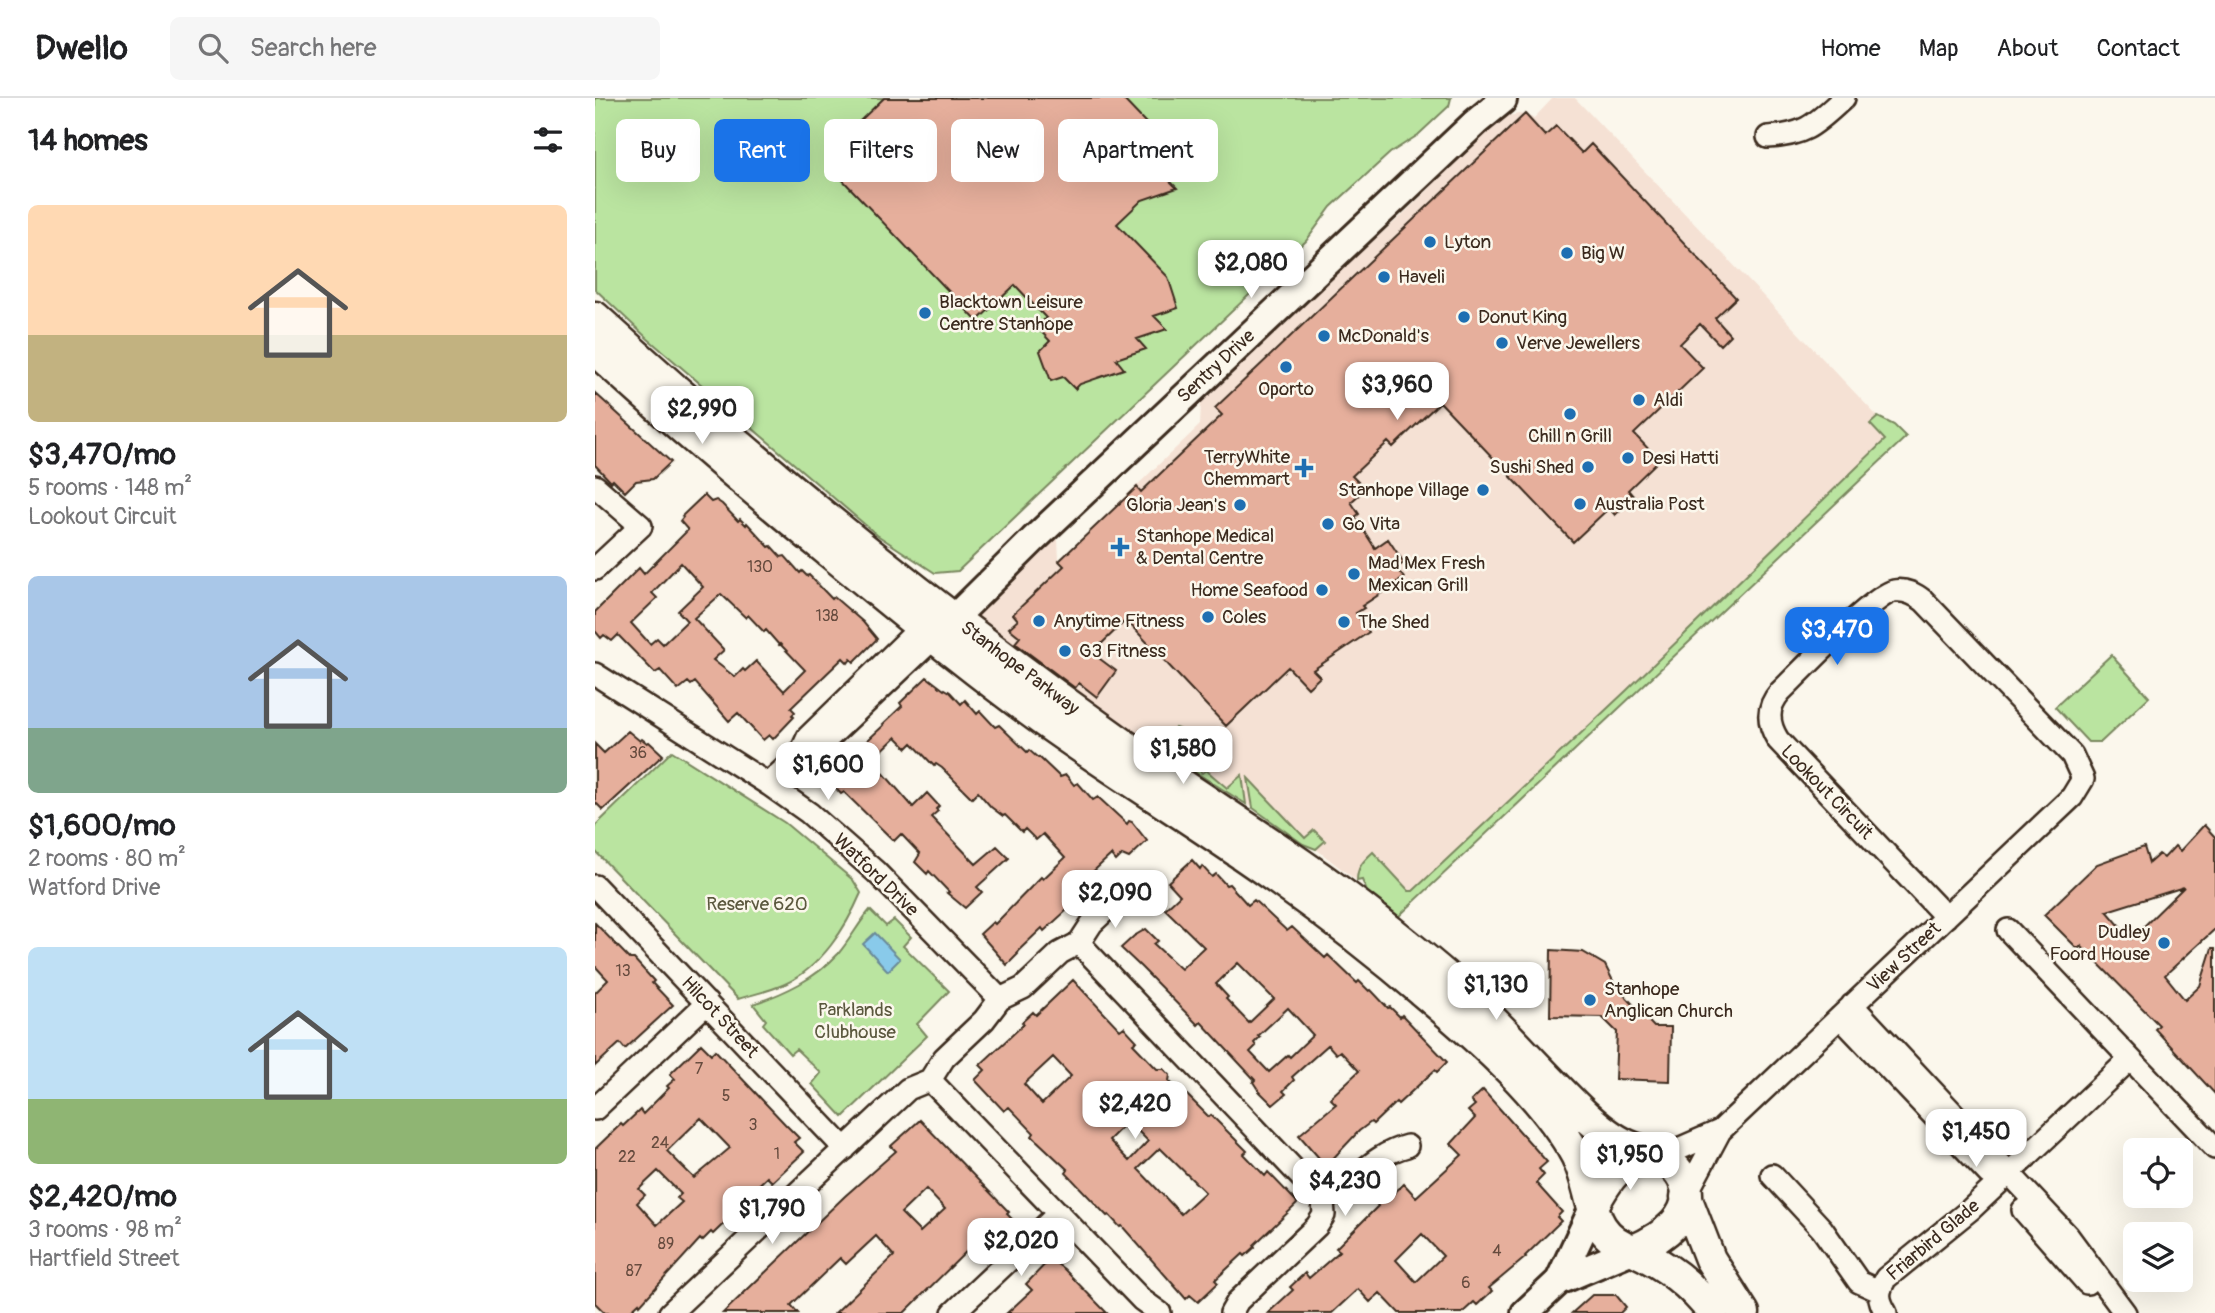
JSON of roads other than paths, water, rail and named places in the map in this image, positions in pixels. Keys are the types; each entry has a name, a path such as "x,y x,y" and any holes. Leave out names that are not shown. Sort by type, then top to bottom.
{"main road":[{"name":"Stanhope Parkway","path":"595,317 748,453 845,533 1051,726 1278,879 1428,996 1485,1047 1546,1111 1578,1160 1593,1207"},
{"name":"Stanhope Parkway","path":"595,350 709,453 938,622 1294,858 1378,920 1467,995 1591,1121 1626,1144 1655,1156"},
{"path":"1713,1313 1683,1279 1663,1264 1607,1237 1597,1222 1593,1207 1616,1170 1629,1162 1655,1156 1664,1159 1677,1171 1682,1177 1710,1259 1744,1313"},
{"path":"1633,1250 1655,1241 1673,1227 1687,1195"}],"street":[{"name":"Sentry Drive","path":"938,622 1501,98"},
{"path":"1767,137 1789,136 1802,132 1814,125 1844,98"},
{"path":"595,486 641,526 595,569"},
{"name":"Lookout Circuit","path":"1946,917 1779,740 1770,724 1769,715 1773,701 1780,692 1881,597 1895,591 1911,592 1924,601 2072,755 2083,779"},
{"path":"768,784 799,755 808,737 938,622"},
{"name":"Watford Drive","path":"596,672 809,813 868,864 1000,999"},
{"name":"View Street","path":"1655,1156 1681,1149 1720,1131 2072,797 2083,779"},
{"name":"Hilcot Street","path":"595,886 845,1149"},
{"path":"670,1313 908,1089 930,1080 944,1058 984,1020 1000,999 1023,988 1060,953 1079,943 1092,923 1125,892"},
{"path":"2008,930 2215,1147"},
{"path":"1079,943 1323,1200 1324,1215 1317,1226 1235,1307 1230,1304 1219,1313"},
{"path":"595,1110 707,1003"},
{"path":"1846,1011 2003,1179 2108,1313"},
{"name":"Friarbird Glade","path":"1886,1313 1878,1298 1886,1278 1953,1224 2130,1059"},
{"path":"930,1080 1146,1306 1160,1313"},
{"name":"View Street","path":"1687,1195 1720,1131"},
{"path":"1323,1200 1348,1185 1379,1156 1407,1146"},
{"path":"1772,1175 1822,1229 1860,1282 1879,1291"},
{"path":"2003,1179 2082,1252 2126,1313"},
{"path":"1559,1281 1593,1207"},
{"path":"954,1313 1059,1213"},
{"path":"1525,1313 1559,1281 1633,1250"}],"water":[{"path":"875,933 900,959 888,971 863,944"}],"place":[{"name":"Lyton","path":"1430,242"},
{"name":"Big W","path":"1567,253"},
{"name":"Haveli","path":"1384,277"},
{"name":"Blacktown Leisure Centre Stanhope","path":"925,313"},
{"name":"Donut King","path":"1464,317"},
{"name":"McDonald's","path":"1324,336"},
{"name":"Verve Jewellers","path":"1502,343"},
{"name":"Oporto","path":"1286,367"},
{"name":"Aldi","path":"1639,400"},
{"name":"Chill n Grill","path":"1570,414"},
{"name":"Desi Hatti","path":"1628,458"},
{"name":"Sushi Shed","path":"1588,467"},
{"name":"TerryWhite Chemmart","path":"1304,468"},
{"name":"Stanhope Village","path":"1483,490"},
{"name":"Australia Post","path":"1580,504"},
{"name":"Gloria Jean's","path":"1240,505"},
{"name":"Go Vita","path":"1328,524"},
{"name":"Stanhope Medical & Dental Centre","path":"1120,547"},
{"name":"Mad Mex Fresh Mexican Grill","path":"1354,574"},
{"name":"Home Seafood","path":"1322,590"},
{"name":"Coles","path":"1208,617"},
{"name":"Anytime Fitness","path":"1039,621"},
{"name":"The Shed","path":"1344,622"},
{"name":"G3 Fitness","path":"1065,651"},
{"name":"Dudley Foord House","path":"2164,943"},
{"name":"Stanhope Anglican Church","path":"1590,1000"}],"park label":[{"name":"Reserve 620","path":"757,904"},
{"name":"Parklands Clubhouse","path":"855,1021"}]}
